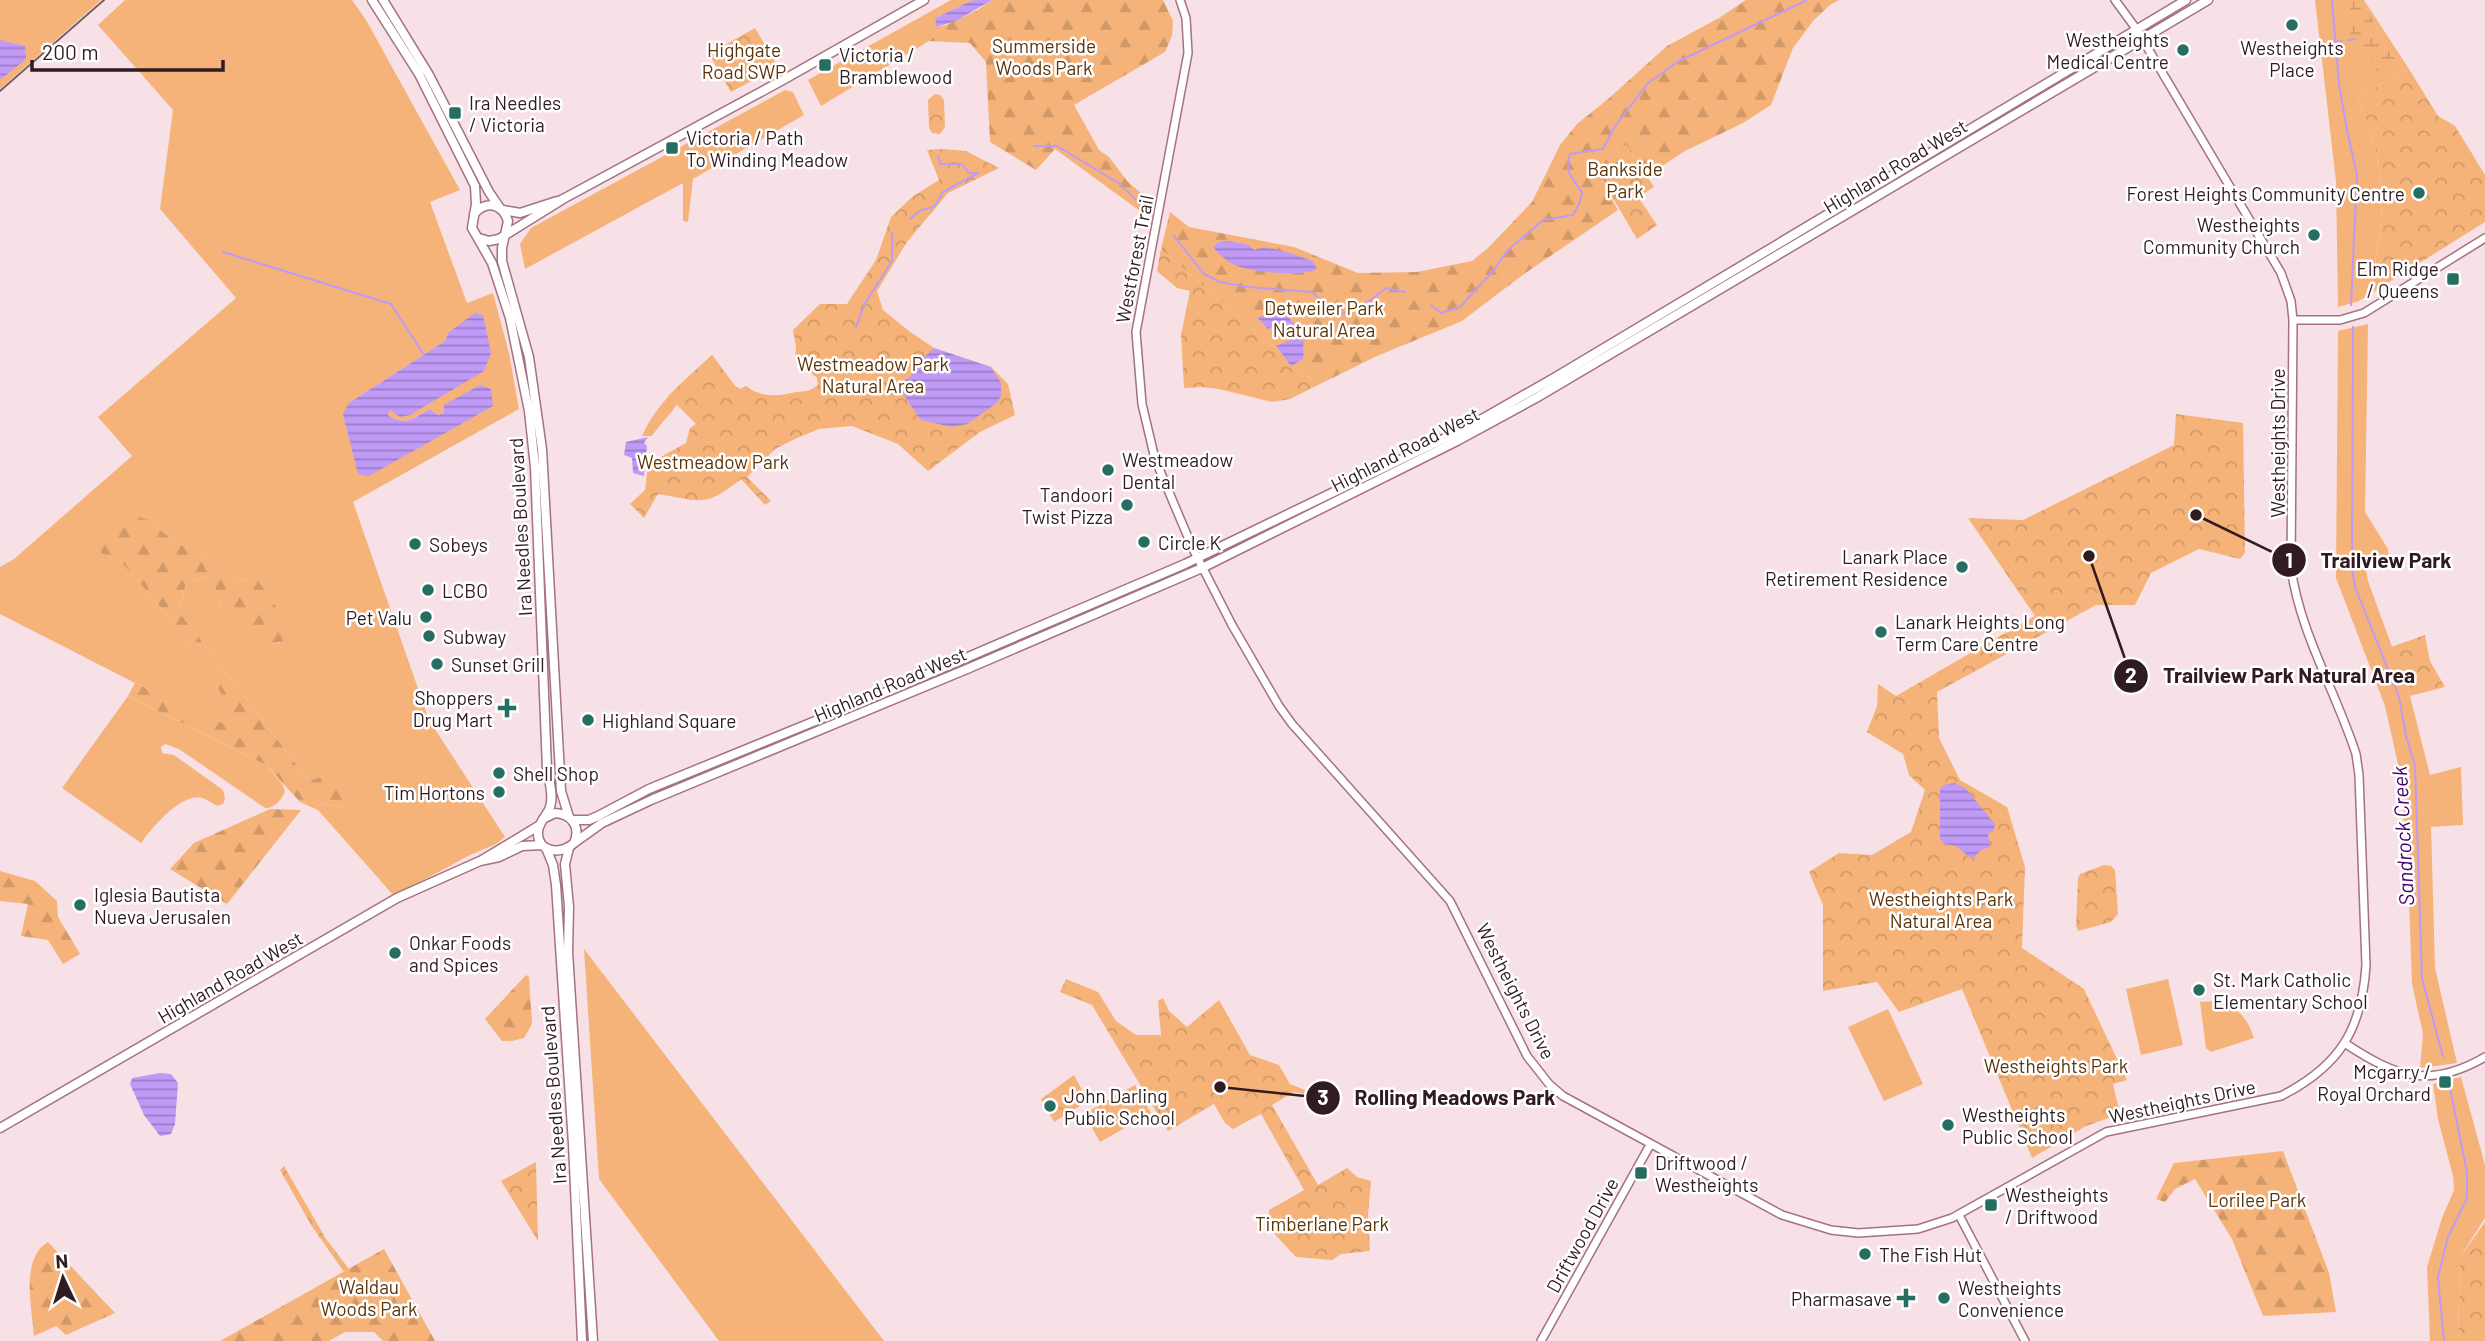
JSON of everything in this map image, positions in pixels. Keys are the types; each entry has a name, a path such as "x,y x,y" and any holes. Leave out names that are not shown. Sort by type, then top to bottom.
{"main road":[{"path":"372,0 419,75 475,186 476,204 472,228 479,238 492,242 548,211 563,199 925,0"},
{"path":"383,0 429,75 489,192 508,221 505,233"},
{"name":"Highland Road West","path":"571,818 589,820 649,789 891,690 1197,558 1468,427 2186,0"},
{"name":"Highland Road West","path":"572,845 602,823 640,804 953,675 1202,568 1497,421 2208,0"},
{"path":"474,214 485,206 520,213 563,199"},
{"name":"Ira Needles Boulevard","path":"505,233 502,261 528,357 542,449 561,791 571,818"},
{"name":"Ira Needles Boulevard","path":"479,238 492,264 510,318 529,411 535,467 547,769 551,796 550,807 541,822"},
{"path":"555,813 571,818 577,831 572,845 562,851 553,851 544,846 539,838 541,822 555,813"},
{"name":"Highland Road West","path":"0,1128 397,898 480,861 541,822"},
{"name":"Ira Needles Boulevard","path":"572,845 565,864 569,907 568,951 593,1341"},
{"name":"Highland Road West","path":"480,861 499,857 522,846 544,846"},
{"name":"Ira Needles Boulevard","path":"544,846 556,885 573,1144 582,1341"}],"street":[{"name":"Westforest Trail","path":"1180,0 1186,18 1188,52 1136,332 1138,369 1148,434 1165,485 1197,558"},
{"name":"Westheights Drive","path":"1197,558 1279,706 1450,901 1535,1067 1563,1096 1782,1215 1832,1230 1883,1233 1918,1229 1959,1215 2106,1132 2281,1096 2311,1079 2328,1065 2346,1044 2364,994 2366,965 2359,775 2351,739 2304,623 2291,568 2291,301 2281,273 2137,30 2115,0"},
{"path":"2293,320 2340,320 2364,313 2485,238"},
{"path":"2346,1044 2390,1069 2424,1077 2457,1072 2485,1057"},
{"name":"Driftwood Drive","path":"1541,1341 1650,1145"},
{"path":"1959,1215 2025,1341"}],"green space":[{"path":"0,0 101,0 0,89"},
{"path":"125,0 352,0 366,20 460,190 430,202 467,303 493,293 509,353 519,409 353,502 429,720 505,837 394,896 318,810 300,802 343,807 334,772 309,781 183,617 180,609 186,583 206,577 215,585 221,606 249,637 264,644 280,643 251,578 243,581 230,578 212,560 173,540 148,520 101,553 121,562 169,617 251,737 135,683 0,614 0,567 14,559 132,456 98,417 236,298 160,209 173,110 98,25","holes":["448,333 484,371 390,410 388,415 404,421 430,409 438,415 444,413 358,474 349,403 445,341"]},
{"path":"951,0 973,0 935,18 936,27 946,25 929,41 821,106 808,80"},
{"name":"Summerside Woods Park","path":"992,0 1163,0 1173,21 1172,36 1165,52 1074,105 1099,150 1109,157 1128,182 1148,199 1144,214 1055,149 1036,170 990,142 986,62 970,43 929,41 946,25"},
{"name":"Detweiler Park Natural Area","path":"1746,0 1839,0 1813,21 1793,48 1771,105 1743,123 1685,151 1647,176 1626,145 1601,178 1618,210 1524,274 1462,321 1377,356 1318,385 1161,249 1170,212 1189,227 1294,247 1358,273 1417,272 1472,261 1532,202 1560,145 1577,124 1667,46"},
{"path":"2315,0 2351,0 2350,20 2372,66 2397,61 2387,49 2365,3 2360,0 2364,0 2409,69 2357,97 2372,135 2378,161 2382,188 2381,225 2370,294 2359,301 2338,307 2336,181"},
{"path":"2351,0 2365,3 2387,49 2398,65 2380,74 2366,54 2358,53 2351,35"},
{"name":"Highgate Road SWP","path":"755,28 778,67 731,92 709,54"},
{"path":"2409,69 2438,116 2455,126 2485,175 2485,222 2370,294 2381,225 2382,188 2375,148 2357,97"},
{"path":"785,90 793,92 804,115 693,179 688,222 683,221 683,183 525,269 520,244 531,228"},
{"path":"935,94 944,100 945,127 940,134 932,133 929,128 928,100"},
{"name":"Bankside Park","path":"1626,144 1654,187 1638,197 1657,225 1637,239 1601,178 1600,170"},
{"name":"Westmeadow Park Natural Area","path":"927,150 966,151 999,168 948,193 907,242 877,291 883,310 934,348 991,367 1008,384 1015,415 980,432 928,471 898,444 852,426 819,429 775,449 747,477 771,501 765,505 741,479 719,495 702,500 658,494 644,518 630,504 645,490 648,464 686,443 690,428 696,424 668,396 712,355 740,389 746,386 764,395 776,395 808,390 818,385 817,378 795,359 793,330 820,304 847,304 876,260 891,217 912,197 939,180"},
{"path":"1161,249 1318,385 1290,399 1272,402 1219,389 1184,388 1181,335 1190,291 1177,288 1157,271"},
{"path":"2368,324 2365,512 2388,549 2389,560 2365,563 2368,581 2410,696 2430,775 2461,767 2463,825 2431,827 2435,968 2457,1063 2420,1068 2423,1034 2412,984 2408,872 2400,773 2385,706 2336,578 2338,331"},
{"path":"712,355 740,389 746,386 758,393 771,395 798,392 782,399 680,399 652,436 642,436 664,402"},
{"path":"2176,414 2243,423 2245,553 2240,559 2199,549 2151,573 2135,605 2096,605 1937,692 1939,738 1960,780 2007,807 2025,867 2022,948 2084,989 2127,1080 2113,1084 2120,1114 2086,1126 2032,1158 1962,989 1899,1012 1877,982 1823,991 1823,905 1809,872 1839,853 1872,855 1911,832 1925,790 1909,775 1903,754 1867,732 1877,706 1878,684 1896,696 2035,616 1968,518 2023,520 2174,445"},
{"path":"139,517 148,520 173,540 212,560 230,578 243,581 257,579 294,633 291,638 265,644 245,634 224,611 215,587 206,577 186,583 180,609 183,617 309,781 334,772 356,798 343,807 300,802 266,765 128,696 135,683 250,736 169,617 121,562 101,553 99,545 131,520"},
{"path":"2425,635 2430,661 2445,687 2410,696 2391,647"},
{"path":"128,696 266,765 283,785 285,792 282,798 275,805 265,808 179,749 165,744 161,747 162,753 174,755 223,790 225,799 223,804 217,806 202,798 185,801 167,813 141,843 62,788"},
{"path":"270,809 301,810 227,904 170,869 194,843"},
{"path":"2104,865 2115,870 2118,914 2111,922 2078,931 2078,878 2080,874"},
{"path":"0,871 35,881 57,901 58,917 80,954 63,964 48,940 21,936 28,904 0,901"},
{"path":"584,949 884,1341 719,1341 599,1179"},
{"path":"526,975 529,977 532,1024 524,1038 502,1041 485,1019"},
{"name":"Timberlane Park","path":"1066,979 1098,992 1116,1021 1136,1035 1161,1035 1158,1001 1163,998 1169,1011 1187,1027 1219,1000 1250,1055 1279,1065 1290,1084 1305,1090 1304,1094 1294,1092 1272,1105 1318,1185 1347,1168 1357,1177 1371,1181 1368,1215 1370,1251 1341,1254 1332,1260 1296,1257 1269,1228 1269,1210 1304,1190 1261,1114 1233,1129 1225,1123 1214,1104 1168,1131 1092,1005 1060,992"},
{"path":"2168,979 2183,1045 2141,1055 2126,989"},
{"path":"2216,1001 2241,1014 2254,1038 2211,1052 2206,1048 2200,1002"},
{"path":"1888,1009 1923,1084 1884,1101 1848,1027"},
{"path":"1074,1075 1088,1101 1054,1122 1041,1099"},
{"path":"2461,1077 2485,1165 2485,1218 2460,1257 2458,1341 2430,1341 2427,1267 2454,1190 2433,1084"},
{"path":"1135,1085 1151,1113 1100,1142 1084,1114"},
{"name":"Lorilee Park","path":"2283,1151 2329,1273 2336,1312 2263,1316 2232,1239 2195,1179 2175,1189 2165,1202 2156,1199 2174,1163"},
{"path":"536,1162 538,1241 501,1181"},
{"path":"284,1166 326,1239 349,1269 344,1272 311,1225 280,1170"},
{"path":"2485,1222 2485,1341 2458,1341 2460,1257"},
{"path":"48,1242 115,1313 66,1335 56,1326 34,1336 30,1299 31,1272 39,1250"},
{"name":"Waldau Woods Park","path":"384,1249 435,1341 383,1341 374,1332 345,1332 329,1341 220,1341"}],"shaded area":[{"path":"973,0 992,0 956,21 936,27 935,18"},
{"path":"0,40 25,46 26,59 0,80"},
{"path":"1219,242 1249,245 1254,250 1268,248 1292,253 1313,261 1317,269 1290,273 1240,267 1225,259 1213,247"},
{"path":"1276,306 1294,323 1303,341 1303,359 1291,366 1276,346 1290,340 1273,326 1268,329 1258,318"},
{"path":"475,313 483,315 491,353 484,371 410,415 400,417 390,410 388,415 405,421 430,409 438,415 444,413 444,405 480,385 491,389 493,406 369,476 358,474 343,414 349,403 445,341 448,333"},
{"path":"934,348 991,367 1001,383 1001,396 997,403 967,424 952,427 921,420 903,394 903,382"},
{"path":"648,437 644,443 647,446 644,476 633,473 632,458 624,455 626,442"},
{"path":"1954,783 1965,788 1995,824 1994,830 1988,834 1990,847 1981,850 1972,859 1956,846 1944,844 1940,839 1940,789 1944,785"},
{"path":"160,1073 171,1074 178,1083 175,1124 171,1134 160,1136 144,1115 130,1084 132,1078"}],"waterway":[{"path":"1431,305 1441,313 1460,307 1493,271 1507,251 1543,220 1573,215 1582,192 1569,170 1570,154 1603,149 1615,126 1648,83 1679,61 1807,0"},
{"name":"Sandrock Creek","path":"2332,0 2339,84 2357,175 2351,305"},
{"path":"2348,40 2355,39"},
{"name":"Sandrock Creek","path":"2335,42 2342,41"},
{"path":"1034,146 1057,146 1120,184 1140,204"},
{"path":"938,156 940,164 962,164 969,173 976,173"},
{"path":"910,219 921,210 934,207 943,192 978,173"},
{"path":"856,327 865,303 892,261 892,233"},
{"path":"1174,236 1204,274 1220,282 1312,292 1337,315 1359,309 1386,288 1405,292"},
{"path":"223,252 391,304 424,355"},
{"name":"Sandrock Creek","path":"2353,327 2352,568 2355,587 2399,697 2406,736 2415,765 2422,978 2443,1057"},
{"name":"Sandrock Creek","path":"2444,1341 2438,1277 2448,1237 2467,1198 2467,1172 2450,1089"}],"railway":[{"path":"0,91 104,0"}],"place":[{"name":"Westheights Place","path":"2292,25"},
{"name":"Westheights Medical Centre","path":"2183,50"},
{"name":"Victoria / Bramblewood","path":"825,65"},
{"name":"Ira Needles / Victoria","path":"455,113"},
{"name":"Victoria / Path To Winding Meadow","path":"672,148"},
{"name":"Forest Heights Community Centre","path":"2419,193"},
{"name":"Westheights Community Church","path":"2314,235"},
{"name":"Elm Ridge / Queens","path":"2453,279"},
{"name":"Westmeadow Dental","path":"1108,470"},
{"name":"Tandoori Twist Pizza","path":"1127,505"},
{"name":"Trailview Park","path":"2196,515"},
{"name":"Circle K","path":"1144,542"},
{"name":"Sobeys","path":"415,544"},
{"name":"Trailview Park Natural Area","path":"2089,556"},
{"name":"Lanark Place Retirement Residence","path":"1962,567"},
{"name":"LCBO","path":"428,590"},
{"name":"Pet Valu","path":"426,617"},
{"name":"Lanark Heights Long Term Care Centre","path":"1881,632"},
{"name":"Subway","path":"429,636"},
{"name":"Sunset Grill","path":"437,664"},
{"name":"Shoppers Drug Mart","path":"507,708"},
{"name":"Highland Square","path":"588,720"},
{"name":"Shell Shop","path":"499,773"},
{"name":"Tim Hortons","path":"499,792"},
{"name":"Iglesia Bautista Nueva Jerusalen","path":"80,905"},
{"name":"Onkar Foods and Spices","path":"395,953"},
{"name":"St. Mark Catholic Elementary School","path":"2199,990"},
{"name":"Mcgarry / Royal Orchard","path":"2445,1082"},
{"name":"Rolling Meadows Park","path":"1220,1087"},
{"name":"John Darling Public School","path":"1050,1106"},
{"name":"Westheights Public School","path":"1948,1125"},
{"name":"Driftwood / Westheights","path":"1641,1173"},
{"name":"Westheights / Driftwood","path":"1991,1205"},
{"name":"The Fish Hut","path":"1865,1254"},
{"name":"Pharmasave","path":"1906,1298"},
{"name":"Westheights Convenience","path":"1944,1298"}],"park label":[{"name":"Westmeadow Park","path":"713,461"},
{"name":"Westheights Park Natural Area","path":"1941,909"},
{"name":"Westheights Park","path":"2056,1065"}]}
